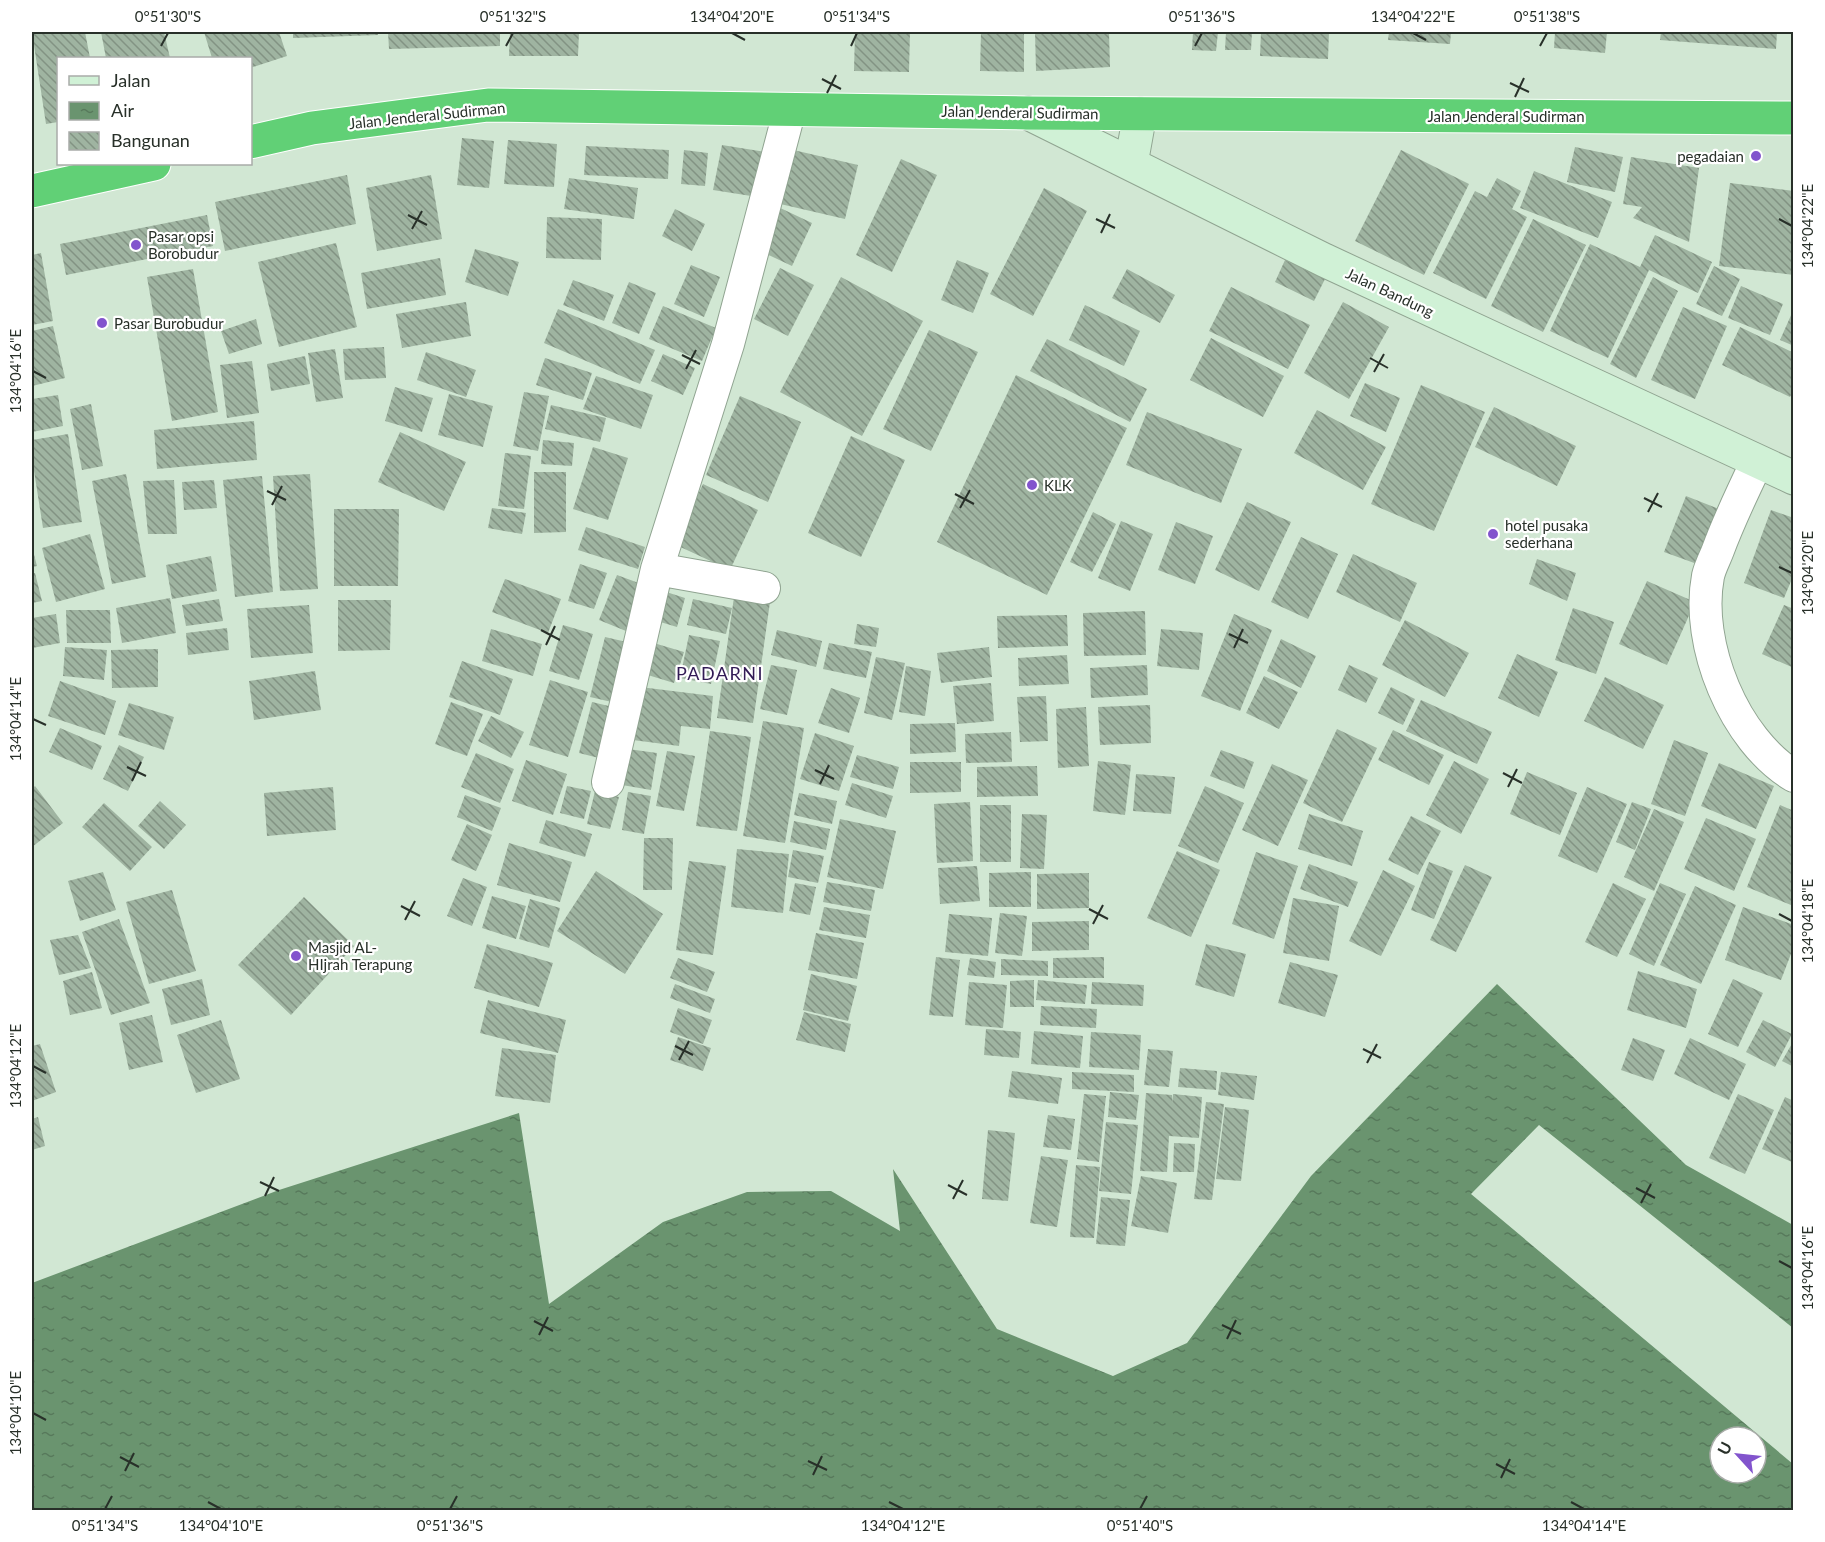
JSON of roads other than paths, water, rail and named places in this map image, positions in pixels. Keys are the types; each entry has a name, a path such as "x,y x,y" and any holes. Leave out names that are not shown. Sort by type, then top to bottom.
{"highway":[{"name":"Jalan Jenderal Sudirman","path":"252,142 312,128 488,105 1028,113 1794,118"},
{"path":"32,191 149,165"}],"street":[{"path":"608,782 657,569 728,344 790,109"},
{"name":"Jalan Bandung","path":"1028,113 1324,260 1794,478"},
{"path":"1131,164 1140,114"},
{"path":"1757,462 1730,517 1708,575 1706,609 1708,638 1720,678 1743,722 1764,752 1794,776"},
{"path":"657,569 764,588"}],"water":[{"path":"1497,984 1686,1165 1793,1225 1793,1328 1539,1125 1471,1194 1746,1425 1708,1425 1708,1485 1768,1485 1768,1443 1793,1464 1793,1510 32,1510 32,1283 279,1190 519,1113 549,1304 663,1222 747,1192 831,1191 900,1231 893,1169 997,1329 1113,1376 1187,1343 1311,1176"}],"place":[{"name":"pegadaian","path":"1756,156"},
{"name":"Pasar opsi Borobudur","path":"136,245"},
{"name":"Pasar Burobudur","path":"102,323"},
{"name":"KLK","path":"1032,485"},
{"name":"hotel pusaka sederhana","path":"1493,534"},
{"name":"Masjid AL- HIjrah Terapung","path":"296,956"}],"district":[{"name":"PADARNI","path":"720,673"}]}
